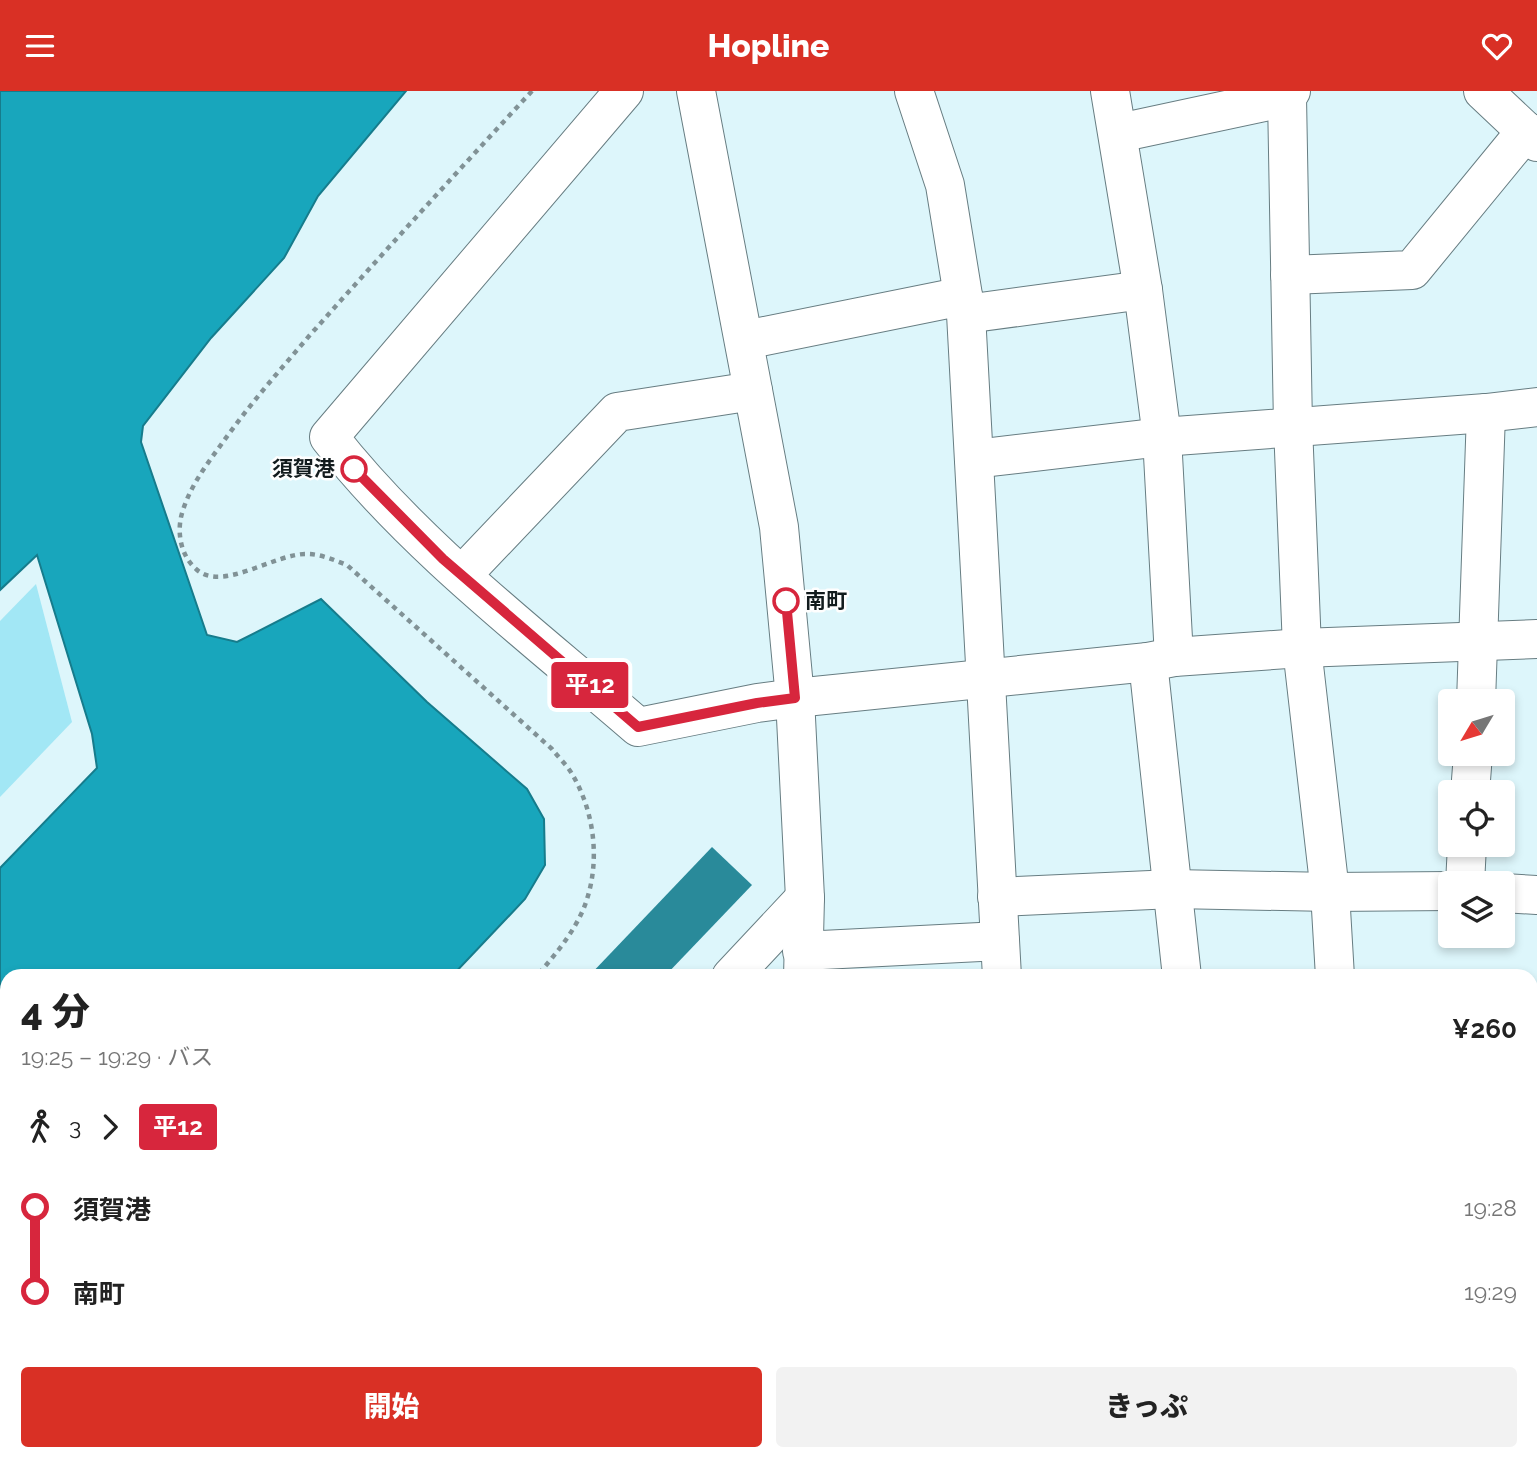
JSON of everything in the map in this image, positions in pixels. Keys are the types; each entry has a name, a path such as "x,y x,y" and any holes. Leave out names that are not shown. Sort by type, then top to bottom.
{"street":[{"path":"624,91 329,437 354,469 461,575 638,727 795,698 1161,660 1302,647 1537,639"},
{"path":"696,91 779,527 795,698 805,898 803,964 1001,959 965,305 945,185 914,91"},
{"path":"1110,91 1143,290 1162,437 1161,660 1173,889 1181,969"},
{"path":"1290,275 1412,270 1531,137 1483,91"},
{"path":"1119,133 1289,94 1293,425 1302,647 1330,892 1335,969"},
{"path":"745,340 965,305 1143,290"},
{"path":"461,575 617,412 753,391"},
{"path":"974,459 1162,437 1537,407"},
{"path":"1477,689 1486,413"},
{"path":"997,897 1173,889 1438,891"},
{"path":"1515,894 1537,895"},
{"path":"738,969 805,898"}],"shaded area":[{"path":"0,91 406,91 318,196 284,258 211,338 143,426 141,442 207,635 237,642 321,599 427,702 527,789 544,819 545,865 525,899 459,969 0,969 0,868 97,768 92,734 37,555 0,590"},
{"path":"36,584 72,722 0,797 0,621"}],"building":[{"path":"712,847 752,885 672,969 596,969"}],"bus line":[{"name":"平12","path":"354,469 443,559 638,727 795,698 786,601"}],"place":[{"name":"須賀港","path":"354,469"},
{"name":"南町","path":"786,601"}]}
